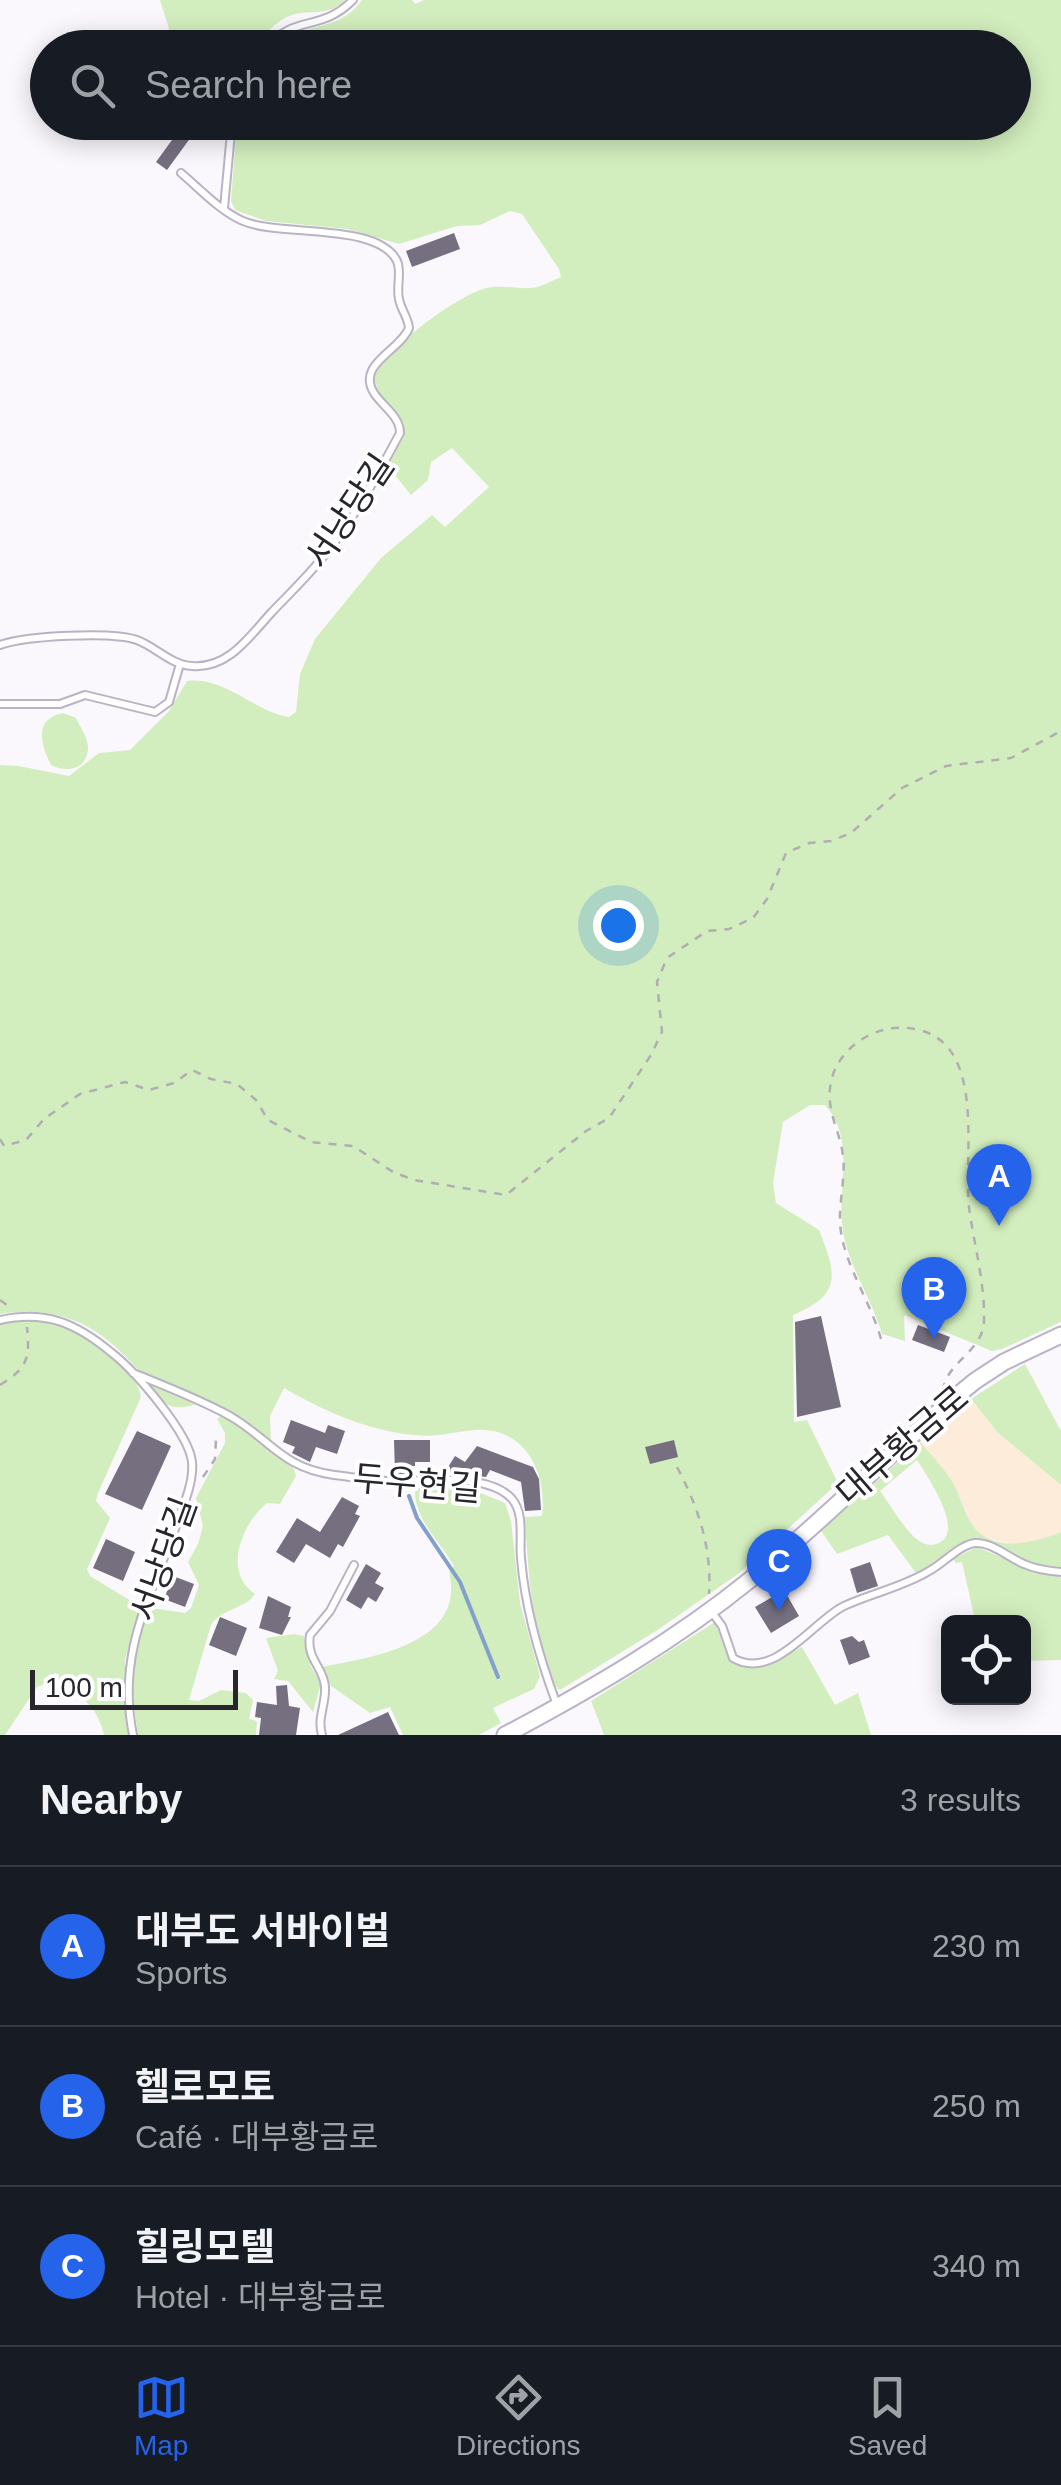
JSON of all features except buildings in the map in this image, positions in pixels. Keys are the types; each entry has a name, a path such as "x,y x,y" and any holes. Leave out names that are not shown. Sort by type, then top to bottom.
{"main road":[{"name":"대부황금로","path":"505,1735 558,1706 709,1605 782,1552 975,1381 1004,1362 1061,1335"}],"lane":[{"path":"285,30 330,19 353,0"},
{"path":"224,209 230,140"},
{"name":"서낭당길","path":"180,664 218,663 241,646 329,550 359,507 401,428 374,394 370,382 376,363 403,340 409,328 398,298 400,274 393,255 367,239 263,227 242,220 182,173"},
{"path":"0,645 22,639 123,636 180,664 170,702 156,712 85,694 60,704 0,704"},
{"name":"서낭당길","path":"0,1320 14,1322 40,1316 70,1323 86,1332 133,1372 181,1435 192,1456 193,1468 184,1502 131,1648 127,1685 133,1735"},
{"name":"두우현길","path":"133,1372 218,1410 286,1460 316,1472 388,1481 456,1480 510,1496 518,1512 522,1574 533,1630 558,1706"},
{"path":"709,1605 722,1626 733,1658 749,1663 779,1654 808,1637 839,1608 915,1580 966,1546 984,1544 1025,1565 1061,1572"},
{"path":"322,1735 320,1711 325,1686 310,1651 310,1634 330,1610 354,1565"}],"path":[{"path":"0,1139 4,1146 26,1140 44,1119 80,1094 125,1082 149,1090 174,1082 192,1070 237,1084 256,1100 268,1120 311,1142 353,1146 393,1172 414,1180 506,1195 586,1131 609,1118 662,1032 656,982 667,958 706,931 729,929 753,918 767,899 786,853 851,833 902,788 946,766 1010,758 1061,731"},
{"path":"881,1339 842,1236 844,1160 831,1115 830,1082 837,1064 853,1045 875,1032 904,1026 928,1032 949,1048 962,1076 970,1124 969,1206 977,1244 983,1331 944,1381 943,1395"},
{"path":"0,1300 17,1312 14,1322 27,1326 29,1354 17,1374 0,1385"},
{"path":"202,1478 215,1459 216,1439"},
{"path":"677,1466 692,1496 704,1535 709,1558 709,1605"}],"shaded area":[{"path":"971,1399 998,1433 1061,1485 1061,1532 1037,1542 1013,1544 985,1538 971,1524 953,1483 920,1442"}],"green space":[{"path":"160,0 345,0 326,11 286,17 269,30 169,30"},
{"path":"362,0 412,0 415,4 424,0 1061,0 1061,1322 992,1351 904,1315 905,1341 882,1334 843,1232 843,1150 835,1119 825,1105 810,1105 783,1122 773,1183 776,1203 819,1230 832,1271 828,1291 793,1315 794,1422 807,1420 838,1483 738,1574 560,1690 543,1659 530,1582 525,1517 542,1516 541,1487 532,1460 513,1439 485,1430 432,1436 371,1427 284,1388 270,1416 271,1443 206,1401 182,1407 168,1405 122,1353 76,1321 41,1312 0,1314 0,765 69,776 99,753 130,750 169,711 187,681 214,684 289,717 296,712 300,674 315,639 381,558 432,515 445,527 489,487 452,448 431,462 428,480 411,495 386,464 403,438 404,424 380,395 374,378 405,340 470,294 495,287 535,287 561,277 522,214 510,211 480,225 457,226 399,244 347,229 266,221 235,210 231,201 236,140 1031,140 1031,30 305,30 329,24 352,11"},
{"path":"63,713 76,718 88,745 84,761 69,769 51,765 42,740 47,721"},
{"path":"34,1320 66,1325 99,1345 131,1376 141,1397 98,1493 96,1501 110,1518 87,1569 90,1576 141,1607 125,1659 130,1735 104,1735 87,1702 55,1680 37,1687 5,1735 0,1735 0,1324"},
{"path":"1025,1364 1061,1431 1061,1485 998,1433 971,1399"},
{"path":"221,1416 294,1469 296,1476 280,1504 267,1503 244,1535 239,1548 239,1573 255,1594 211,1625 189,1700 199,1701 221,1690 246,1693 253,1700 249,1719 257,1721 256,1735 138,1735 133,1687 137,1643 152,1608 185,1613 191,1608 199,1585 188,1562 203,1526 196,1498 225,1443 225,1433 217,1419"},
{"path":"920,1442 950,1479 970,1521 988,1538 1024,1542 1061,1532 1061,1570 975,1542 916,1573 888,1535 837,1554 821,1531","holes":["917,1460 947,1518 945,1538 933,1545 914,1537 880,1491"]},
{"path":"433,1483 471,1489 505,1503 511,1521 520,1603 540,1676 534,1689 493,1708 501,1723 479,1735 403,1735 390,1707 370,1713 331,1686 321,1667 410,1643 443,1616 451,1596 449,1572 454,1566 422,1517 415,1496 416,1485"},
{"path":"977,1547 1033,1571 1061,1576 1061,1660 1031,1661 1031,1615 974,1615 962,1562 953,1559"},
{"path":"715,1622 734,1664 757,1666 802,1647 835,1705 858,1693 871,1735 604,1735 591,1701"},
{"path":"304,1636 310,1665 321,1683 313,1712 288,1681 274,1679 278,1671 266,1638"}],"waterway":[{"path":"409,1496 417,1518 460,1582 498,1677"}],"place":[{"name":"대부도 서바이벌","path":"999,1226"},
{"name":"헬로모토","path":"934,1339"},
{"name":"힐링모텔","path":"779,1611"}]}
